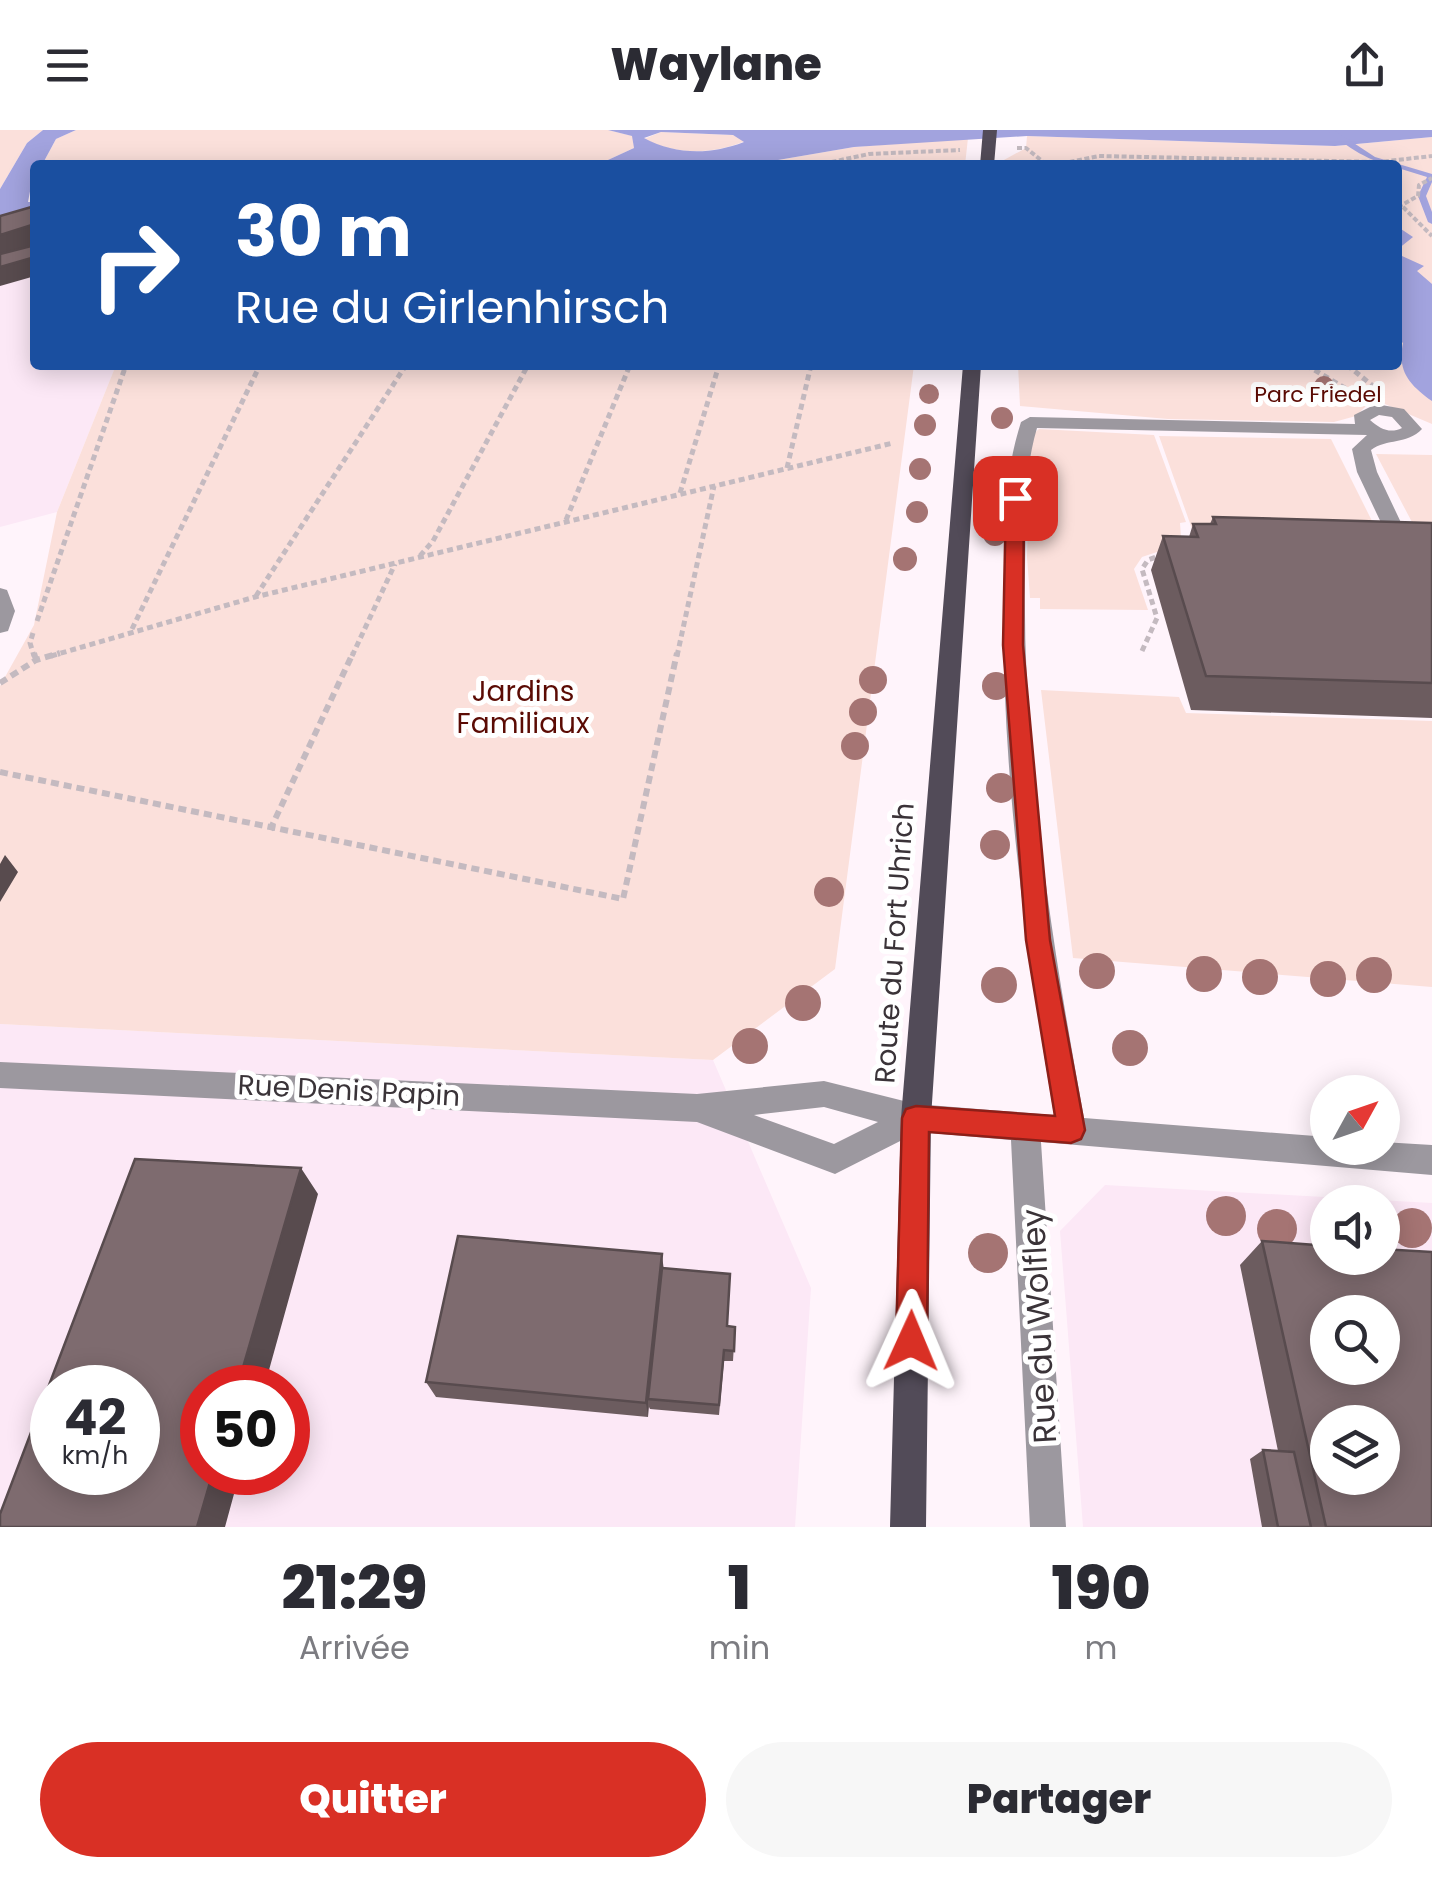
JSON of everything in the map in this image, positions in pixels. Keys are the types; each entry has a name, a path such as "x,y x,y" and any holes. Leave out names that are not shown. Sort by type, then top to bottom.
{"main road":[{"path":"988,160 990,130"},
{"name":"Route du Fort Uhrich","path":"908,1527 916,1118 972,370"}],"street":[{"path":"1071,1130 1038,940 1013,645 1017,466 1030,422 1375,425 1361,449 1366,472 1404,550"},
{"path":"0,595 4,611 0,626"},
{"name":"Rue Denis Papin","path":"0,1074 698,1108 824,1094 916,1118"},
{"name":"Rue Denis Papin","path":"698,1108 835,1159 916,1118"},
{"path":"916,1118 1432,1160"},
{"name":"Rue du Wolfley","path":"1025,1126 1048,1527"}],"path":[{"path":"1010,147 1026,148 1041,160"},
{"path":"841,160 869,154 969,150"},
{"path":"1080,160 1100,156 1162,156 1337,160"},
{"path":"1391,160 1432,156"},
{"path":"1402,206 1418,196 1418,185 1425,178 1432,178"},
{"path":"1402,209 1432,236"},
{"path":"36,660 30,643 124,370"},
{"path":"131,631 258,370"},
{"path":"255,597 403,370"},
{"path":"419,557 432,541 525,370"},
{"path":"566,521 628,370"},
{"path":"680,494 717,370"},
{"path":"787,468 810,370"},
{"path":"1312,370 1375,425"},
{"path":"0,683 36,660 255,597 894,442"},
{"path":"0,772 623,899 714,486"},
{"path":"1142,651 1157,618 1142,569 1148,560 1166,554"},
{"path":"270,830 395,563"}],"shaded area":[{"path":"30,223 30,370 114,370 57,512 0,527 0,236"},
{"path":"0,1024 713,1060 811,1288 795,1527 0,1527"},
{"path":"1105,1185 1310,1196 1310,1275 1400,1275 1400,1201 1432,1203 1432,1527 1083,1527 1060,1231"}],"green space":[{"path":"0,130 43,130 27,143 0,189"},
{"path":"76,130 608,130 633,136 634,148 608,160 45,160 56,139"},
{"path":"661,132 733,135 745,141 694,151 668,148 644,139"},
{"name":"Parc Friedel","path":"1027,136 1335,146 1432,137 1432,424 1373,399 1356,416 1334,422 1168,419 1020,406 1018,370 1402,370 1402,160 1004,160 1026,148"},
{"path":"968,138 966,160 778,160 854,147"},
{"name":"Jardins Familiaux","path":"114,370 913,370 835,969 713,1060 0,1024 0,686 34,625 57,512"},
{"path":"1039,429 1154,435 1186,522 1180,523 1181,537 1172,547 1142,557 1134,569 1148,610 1040,609 1040,598 1030,598 1027,557 1031,436"},
{"path":"1159,436 1331,439 1385,547 1197,543"},
{"path":"1376,454 1432,455 1432,560"},
{"path":"1041,690 1179,697 1186,713 1432,721 1432,987 1073,958"}],"water":[{"path":"43,130 76,130 56,139 45,160 30,160 30,223 0,236 0,189 27,143"},
{"path":"608,130 1432,130 1432,137 1335,146 1027,136 854,147 778,160 608,160 634,148 632,136","holes":["661,132 733,135 744,142 706,151 668,148 644,138"]},
{"path":"1402,230 1413,237 1402,246"},
{"path":"1402,256 1424,266 1417,271 1432,284 1432,401 1404,370"}],"building":[{"path":"30,207 30,226 0,235 0,216"},
{"path":"30,246 30,258 0,267 0,254"},
{"path":"1213,517 1432,523 1432,683 1206,676 1163,536 1198,537 1193,524 1216,524"},
{"path":"135,1159 301,1168 244,1365 180,1365 180,1495 206,1495 197,1527 0,1527 0,1514 30,1435 30,1495 160,1495 160,1365 57,1365"},
{"path":"458,1236 662,1254 646,1403 426,1382"},
{"path":"1262,1241 1310,1245 1310,1275 1400,1275 1400,1250 1432,1252 1432,1527 1326,1527 1319,1495 1400,1495 1400,1405 1310,1405 1310,1456"},
{"path":"662,1268 730,1274 727,1326 735,1327 734,1351 724,1350 719,1405 648,1399"},
{"path":"1263,1450 1294,1452 1311,1527 1278,1527"}],"waterway":[{"path":"1329,130 1379,160"},
{"path":"1402,167 1431,176 1422,196 1432,222"}],"route":[{"path":"911,1341 916,1118 1071,1130 1069,1098 1038,940 1020,688 1013,645 1015,498"}]}
